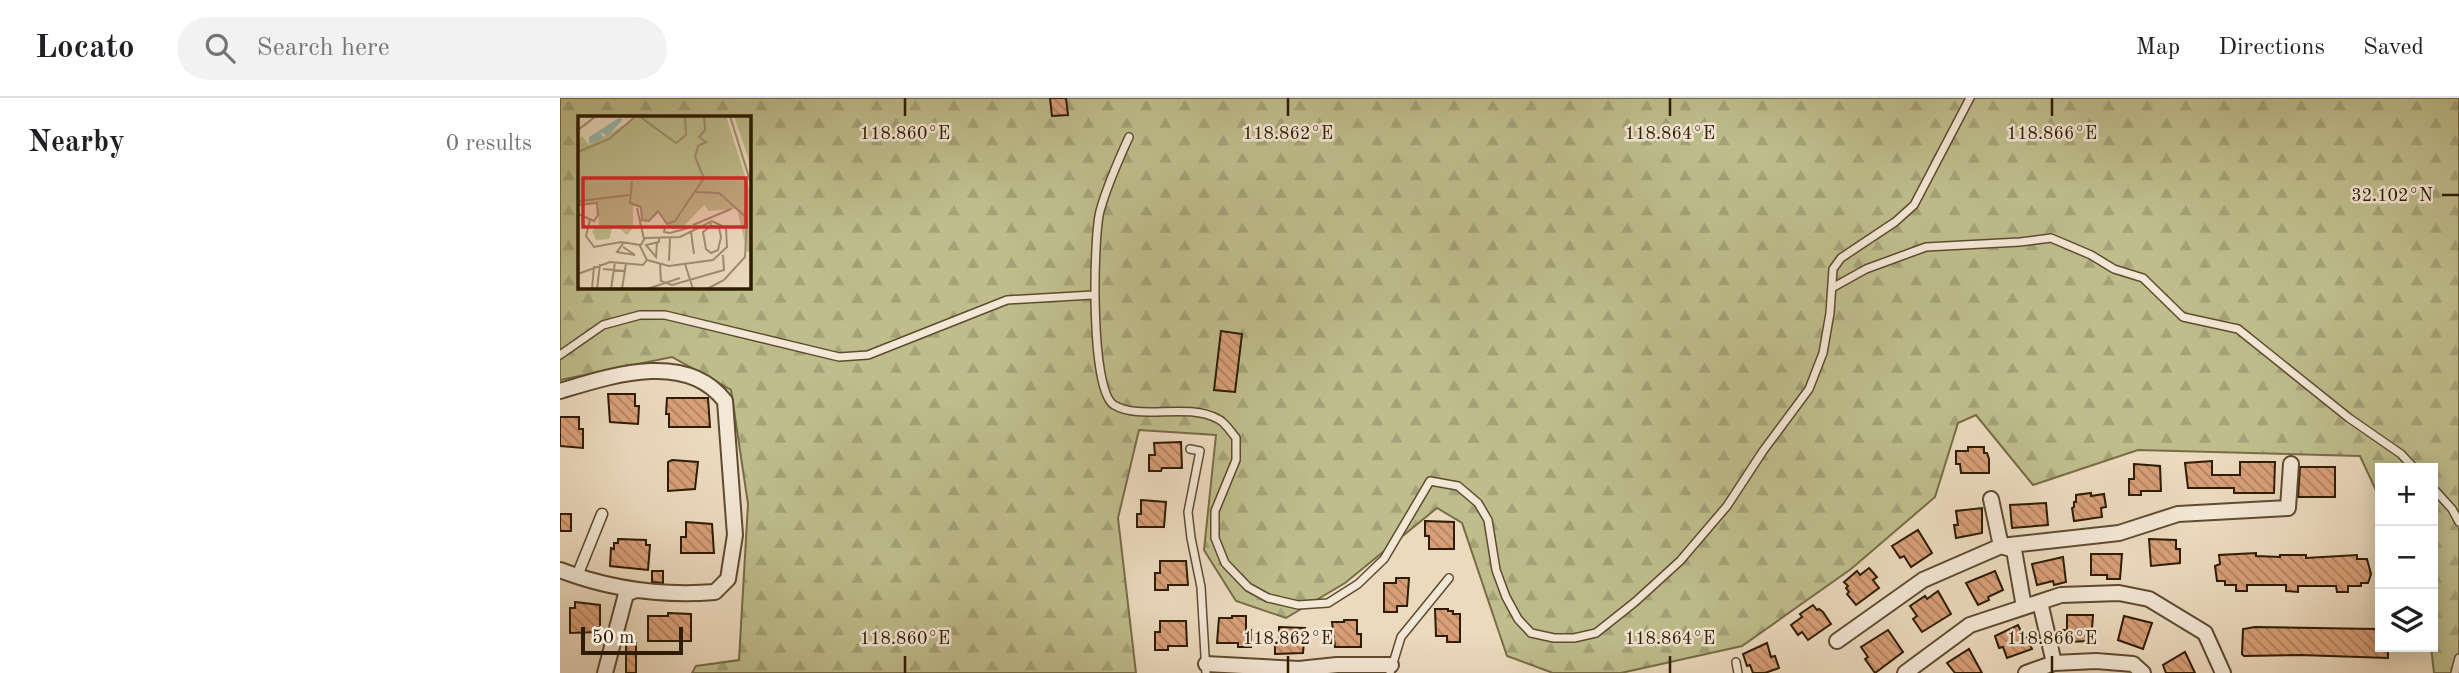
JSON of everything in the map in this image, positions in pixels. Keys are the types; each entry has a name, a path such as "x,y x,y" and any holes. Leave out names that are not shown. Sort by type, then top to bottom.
{"street":[{"path":"560,391 608,377 650,370 688,376 716,389 725,401 735,536 728,579 715,592 679,595 636,590 560,570"},
{"path":"1837,641 1923,580 2001,546 2119,533 2178,514 2288,508 2291,464"},
{"path":"1991,499 2001,546"},
{"path":"578,576 603,514"},
{"path":"2001,546 2014,551 2024,607"},
{"path":"605,673 626,594 636,590"},
{"path":"1905,673 1970,625 2061,595 2119,593 2149,599 2205,633 2223,673"},
{"path":"2040,602 2053,663"},
{"path":"2026,673 2053,663 2096,661 2133,664 2143,673"},
{"path":"1206,669 1299,669 1337,665 1391,669"}],"lane":[{"path":"1129,137 1099,213 1093,295 1103,391 1113,405 1140,412 1193,411 1220,419 1236,438 1236,460 1215,511 1215,538 1224,563 1248,587 1268,598 1298,605 1328,603 1358,584 1384,559 1430,481 1458,486 1478,503 1488,520 1496,570 1518,619 1531,633 1554,638 1574,638 1596,633 1635,602 1680,561 1727,506 1809,389 1823,353 1833,269 1841,258 1895,222 1914,205 1970,98"},
{"path":"1832,288 1866,269 1926,247 2051,238 2091,255 2114,269 2143,278 2183,317 2238,329 2409,463"},
{"path":"560,355 603,325 640,315 665,315 839,357 868,355 1007,300 1093,295"},
{"path":"1190,449 1200,451 1188,512 1201,587 1206,669"},
{"path":"2438,494 2459,522"},
{"path":"1391,669 1401,637 1449,578"},
{"path":"2455,673 2459,658"},
{"path":"1736,662 1738,673"}],"green space":[{"path":"560,98 2459,98 2459,673 2434,673 2432,652 2438,652 2438,463 2375,463 2375,488 2360,456 2138,450 2033,485 1976,415 1958,423 1935,497 1851,569 1742,646 1621,673 1553,673 1507,656 1462,523 1437,508 1345,583 1286,618 1236,601 1204,550 1216,435 1139,430 1118,518 1136,673 692,673 696,666 739,660 748,504 731,390 672,357 560,380"}],"building":[{"path":"1050,98 1066,98 1068,115 1052,116"},
{"path":"1221,331 1242,334 1235,392 1214,390"},
{"path":"608,394 635,394 635,406 639,406 638,424 610,422"},
{"path":"667,398 708,398 710,427 669,427"},
{"path":"560,417 579,417 579,429 583,429 583,448 560,446"},
{"path":"1181,442 1182,468 1149,471 1149,455 1155,455 1154,443"},
{"path":"1968,447 1984,447 1984,453 1987,453 1989,459 1989,473 1961,473 1960,464 1956,464 1956,451 1968,451"},
{"path":"2212,461 2212,475 2240,475 2240,462 2275,462 2274,493 2234,493 2234,488 2188,488 2185,463"},
{"path":"668,462 698,462 695,489 668,491"},
{"path":"2134,464 2160,466 2161,491 2141,491 2141,495 2129,495 2129,479 2134,479"},
{"path":"2300,467 2335,467 2335,497 2298,497"},
{"path":"2091,493 2091,496 2104,494 2106,507 2101,508 2102,517 2074,521 2072,508 2076,495"},
{"path":"1141,500 1166,502 1164,527 1137,527"},
{"path":"2046,503 2048,525 2012,528 2010,505"},
{"path":"1982,508 1982,533 1956,538 1956,511"},
{"path":"560,514 571,514 571,531 560,531"},
{"path":"1425,521 1454,522 1454,549 1429,549 1429,536 1425,536"},
{"path":"686,522 712,524 714,553 681,553 681,537 686,537"},
{"path":"1918,530 1932,553 1911,567 1904,556 1900,558 1892,546"},
{"path":"618,539 646,540 646,545 650,545 648,570 610,566 611,548 614,549 614,543 618,543"},
{"path":"2149,539 2176,540 2176,549 2180,549 2180,563 2151,566"},
{"path":"2256,553 2256,556 2280,557 2306,555 2306,558 2357,555 2357,559 2367,559 2371,574 2368,583 2348,586 2348,592 2337,592 2336,586 2298,586 2298,592 2286,591 2286,585 2247,585 2247,591 2236,591 2236,585 2225,585 2225,581 2217,581 2215,566 2220,564 2219,555"},
{"path":"2091,554 2122,554 2120,579 2107,579 2107,575 2091,575"},
{"path":"2063,557 2066,582 2054,585 2053,581 2037,585 2032,564"},
{"path":"1160,561 1186,561 1188,585 1168,585 1168,590 1155,590 1155,573 1160,573"},
{"path":"1869,568 1877,577 1873,580 1879,588 1856,605 1847,594 1848,586 1844,582 1857,571 1860,575"},
{"path":"652,571 663,571 663,583 652,582"},
{"path":"1995,571 2003,590 1978,605 1966,583"},
{"path":"1396,578 1409,578 1407,606 1397,606 1397,612 1384,612 1384,583 1396,583"},
{"path":"1938,591 1951,614 1922,632 1913,619 1917,616 1910,606"},
{"path":"575,602 600,605 600,632 570,633 570,608 575,608"},
{"path":"1813,605 1823,612 1831,624 1808,640 1802,632 1798,635 1791,625"},
{"path":"1435,609 1448,609 1453,611 1453,614 1460,614 1460,642 1447,642 1447,636 1436,636"},
{"path":"668,613 691,614 691,641 648,641 648,616 668,616"},
{"path":"2067,615 2093,615 2091,641 2064,642 2063,630 2067,630"},
{"path":"1246,616 1246,630 1251,630 1251,647 1238,647 1238,643 1217,643 1219,618"},
{"path":"2124,616 2152,623 2143,649 2118,640"},
{"path":"1357,620 1361,647 1335,647 1332,622"},
{"path":"1160,621 1186,621 1187,646 1168,646 1168,650 1155,650 1155,632 1160,632"},
{"path":"2018,625 2032,649 2007,658 2003,647 1999,648 1995,636"},
{"path":"1279,627 1305,628 1303,653 1275,654"},
{"path":"2243,629 2375,629 2375,652 2388,652 2388,658 2244,656"},
{"path":"1888,630 1903,652 1875,673 1865,659 1868,657 1861,647"},
{"path":"626,643 636,643 636,673 626,673"},
{"path":"1767,643 1771,657 1775,656 1779,668 1765,673 1753,673 1743,654"},
{"path":"1969,649 1982,673 1955,673 1947,663"},
{"path":"2185,652 2195,673 2166,673 2163,665"}]}
